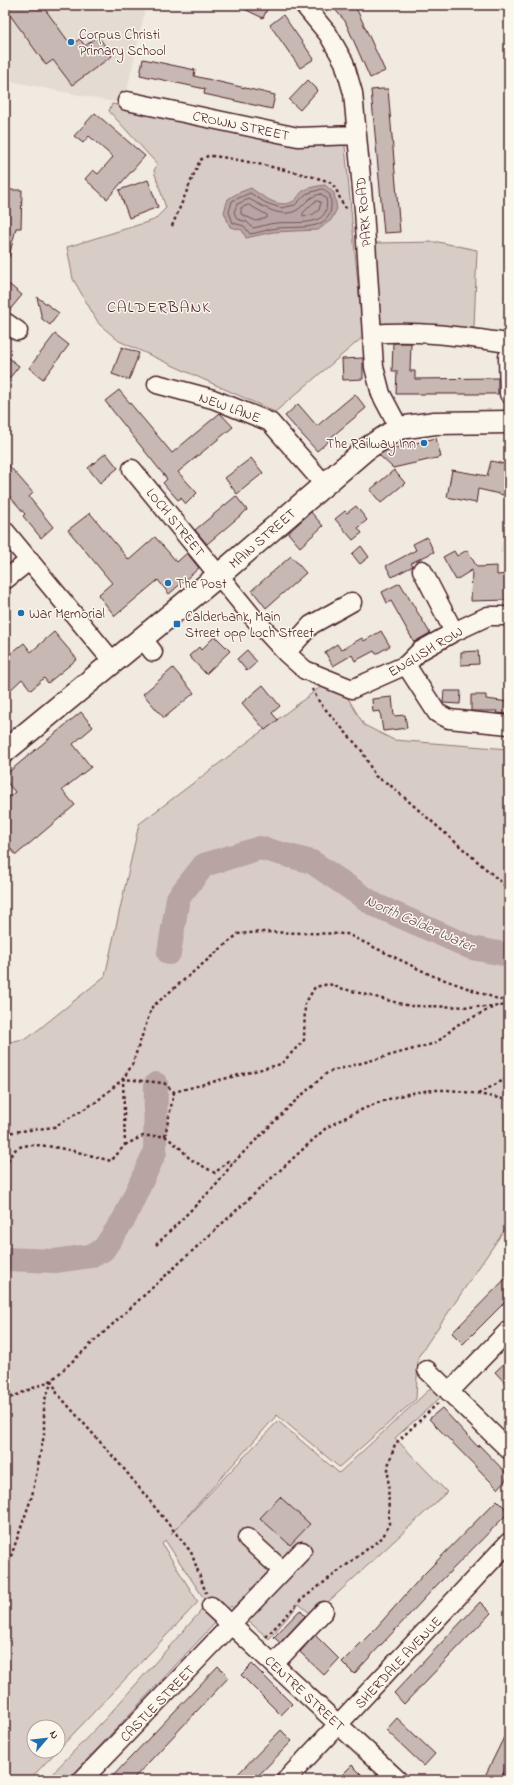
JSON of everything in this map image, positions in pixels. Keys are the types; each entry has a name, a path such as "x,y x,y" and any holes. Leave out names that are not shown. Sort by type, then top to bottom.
{"main road":[{"name":"MAIN STREET","path":"5,751 112,662 148,645 219,575 366,449 399,428 435,423 509,422"}],"street":[{"name":"PARK ROAD","path":"304,5 328,34 344,62 353,93 364,210 374,367 381,394 399,428"},
{"name":"CROWN STREET","path":"127,101 298,138 356,136"},
{"path":"372,334 392,332 449,335 505,350 509,394"},
{"name":"NEW LANE","path":"157,384 212,399 270,422 324,484"},
{"name":"LOCH STREET","path":"132,469 219,575"},
{"path":"5,531 112,662"},
{"path":"5,580 30,560"},
{"path":"422,570 454,632"},
{"name":"ENGLISH ROW","path":"219,575 286,653 305,670 352,689 406,665 420,652 454,632 488,616 509,616"},
{"path":"286,653 311,625 352,602"},
{"path":"406,665 437,713 449,719 509,725"},
{"path":"449,1392 509,1330"},
{"path":"427,1370 509,1450"},
{"path":"247,1538 283,1571"},
{"name":"SHERDALE AVENUE","path":"286,1780 506,1550"},
{"name":"CASTLE STREET","path":"82,1780 302,1551"},
{"name":"CENTRE STREET","path":"211,1606 340,1724 398,1780"},
{"path":"274,1664 324,1611"}],"path":[{"path":"172,226 200,160 208,156 303,174 329,182 338,191 343,206 352,212 364,210"},
{"path":"305,670 312,689 320,703 362,751 375,776 390,785 509,889"},
{"path":"5,1133 54,1127 96,1102 123,1079 132,1065 152,1007 238,934 263,932 346,934 431,975 509,1004"},
{"path":"174,1092 281,1064 304,1040 305,1004 315,987 329,984 410,1006 494,1006 509,1004"},
{"path":"156,1246 218,1183 232,1164 293,1103 328,1072 436,1043 458,1025 494,1006"},
{"path":"476,1094 509,1077"},
{"path":"123,1079 164,1083 174,1092"},
{"path":"123,1079 125,1145"},
{"path":"5,1400 52,1380 326,1128 349,1114 395,1097 436,1090 476,1094 509,1100"},
{"path":"165,1136 174,1092"},
{"path":"5,1166 16,1149 27,1145 52,1147 111,1161 125,1145 143,1136 165,1136 180,1148 190,1159 215,1173 228,1161 232,1164"},
{"path":"5,1567 10,1559 32,1496 44,1434 44,1402 52,1380"},
{"path":"52,1380 57,1393 124,1469 191,1552 211,1606"},
{"path":"255,1647 301,1600 383,1537 389,1524 388,1466 395,1444 449,1392"}],"shaded area":[{"name":"Corpus Christi Primary School","path":"5,5 146,5 124,104 5,80"},
{"path":"112,104 158,113 335,140 345,146 363,337 275,412 119,341 99,324 73,279 67,247 154,220 166,208 154,171 157,164 109,111"},
{"path":"438,242 477,250 474,328 381,329 374,243"},
{"path":"509,509 509,553 500,553"},
{"path":"323,685 346,695 364,725 394,740 509,749 509,1228 507,1226 418,1357 416,1399 339,1467 277,1415 171,1534 278,1421 339,1473 432,1387 442,1396 395,1438 447,1492 313,1616 299,1604 269,1639 231,1606 68,1780 46,1780 106,1718 200,1612 205,1600 165,1540 162,1544 198,1602 66,1742 66,1719 26,1719 26,1759 49,1759 29,1780 5,1780 5,1043 28,1038 105,976 139,824"}],"water":[{"path":"325,185 334,193 337,209 331,220 318,230 273,232 246,238 242,230 230,227 224,212 228,199 251,188 272,201 284,204 295,200 302,192 306,190"}],"building":[{"path":"5,5 42,5 71,45 80,39 85,46 98,36 112,56 72,85 53,60 46,65 5,8"},
{"path":"236,5 269,5 263,18"},
{"path":"331,5 353,5 358,12 385,71 370,78 345,21"},
{"path":"283,15 314,59 300,68 270,25"},
{"path":"143,59 195,70 194,76 275,95 272,109 204,94 205,89 140,75"},
{"path":"308,80 318,90 300,110 289,100"},
{"path":"388,89 400,232 384,233 371,90"},
{"path":"95,113 145,156 107,199 85,179 93,170 98,174 113,157 89,136 83,143 74,136"},
{"path":"148,180 158,207 129,218 119,190"},
{"path":"5,190 22,190 21,228 16,228 9,257 5,256"},
{"path":"5,281 22,295 8,312 5,312"},
{"path":"37,297 59,313 50,325 42,319"},
{"path":"55,334 69,345 43,379 29,368"},
{"path":"393,343 411,343 410,371 415,371 415,379 498,378 498,394 396,394 397,371 392,371"},
{"path":"122,347 139,353 129,380 112,374"},
{"path":"5,355 19,366 5,384"},
{"path":"363,358 363,379 343,380 342,359"},
{"path":"119,390 172,453 220,413 233,427 178,472 197,493 186,504 181,498 178,500 163,483 167,479 105,401"},
{"path":"355,394 366,408 317,451 285,416 298,404 317,426"},
{"path":"436,438 441,457 393,468 379,455 387,450"},
{"path":"106,453 118,468 100,483 88,468"},
{"path":"251,458 263,473 237,494 225,478"},
{"path":"5,461 33,493 29,497 53,527 41,538 23,516 25,514 5,491"},
{"path":"491,461 509,465 506,480 509,481 508,496 478,489 476,503 447,497 452,470 487,476"},
{"path":"394,470 405,483 381,503 370,490"},
{"path":"236,496 247,510 207,544 195,530"},
{"path":"356,506 367,520 358,528 362,533 353,540 335,519 345,511 347,513"},
{"path":"311,512 323,526 300,547 288,533"},
{"path":"90,513 129,560 155,537 177,562 187,553 199,568 169,594 158,580 115,616 98,595 112,583 68,530"},
{"path":"427,537 434,552 411,563 413,566 392,577 386,566 416,550 413,544"},
{"path":"361,546 369,557 360,564 352,554"},
{"path":"467,550 477,567 497,566 497,575 509,574 509,600 471,601 472,570 456,580 443,557 454,551 457,556"},
{"path":"291,556 306,573 266,608 252,590"},
{"path":"400,583 430,633 414,642 391,601 387,603 382,592"},
{"path":"381,631 390,646 376,654 374,651 355,661 352,655 333,666 325,652 337,644 341,650 362,638 364,641"},
{"path":"54,632 77,659 48,683 44,678 31,690 22,679 5,695 5,658 24,643 31,652"},
{"path":"215,636 230,651 206,674 189,656 199,647 201,650"},
{"path":"247,650 257,662 247,671 237,659"},
{"path":"478,651 479,664 461,665 461,652"},
{"path":"173,668 194,693 164,718 143,694"},
{"path":"263,685 280,706 272,713 278,720 265,730 242,703"},
{"path":"444,691 461,691 460,704 443,703"},
{"path":"471,695 486,695 486,699 509,702 509,714 496,713 497,711 471,711"},
{"path":"392,697 394,716 405,715 407,728 383,731 380,711 373,712 372,699"},
{"path":"81,712 93,727 73,744 91,767 62,790 75,805 16,855 5,842 5,801 15,792 5,780 5,775"},
{"path":"509,1275 509,1309 504,1303 463,1344 452,1333"},
{"path":"509,1359 509,1387 495,1372"},
{"path":"442,1408 478,1447 479,1445 509,1476 498,1489 429,1419"},
{"path":"280,1497 310,1524 290,1545 260,1518"},
{"path":"497,1500 509,1512 436,1586 354,1674 342,1662 376,1628 424,1574"},
{"path":"480,1602 491,1613 404,1704 394,1693"},
{"path":"300,1610 305,1616 280,1643 274,1637"},
{"path":"315,1635 339,1659 324,1675 300,1652"},
{"path":"252,1664 292,1704 281,1715 241,1675"},
{"path":"218,1666 229,1677 132,1780 109,1780"},
{"path":"397,1718 435,1754 424,1766 386,1730"},
{"path":"509,1727 509,1761 500,1780 483,1780"},
{"path":"281,1730 292,1741 254,1780 232,1780"},
{"path":"352,1765 367,1780 337,1780"}],"waterway":[{"name":"North Calder Water","path":"169,953 178,898 204,865 260,848 312,862 375,905 472,948 509,955"},
{"name":"North Calder Water","path":"5,1259 55,1261 90,1256 103,1250 124,1219 155,1152 156,1084"}],"place":[{"name":"Corpus Christi Primary School","path":"71,42"},
{"name":"The Railway Inn","path":"424,443"},
{"name":"The Post","path":"168,583"},
{"name":"War Memorial","path":"21,613"},
{"name":"Calderbank, Main Street opp Loch Street","path":"177,624"}],"district":[{"name":"CALDERBANK","path":"159,306"}]}
